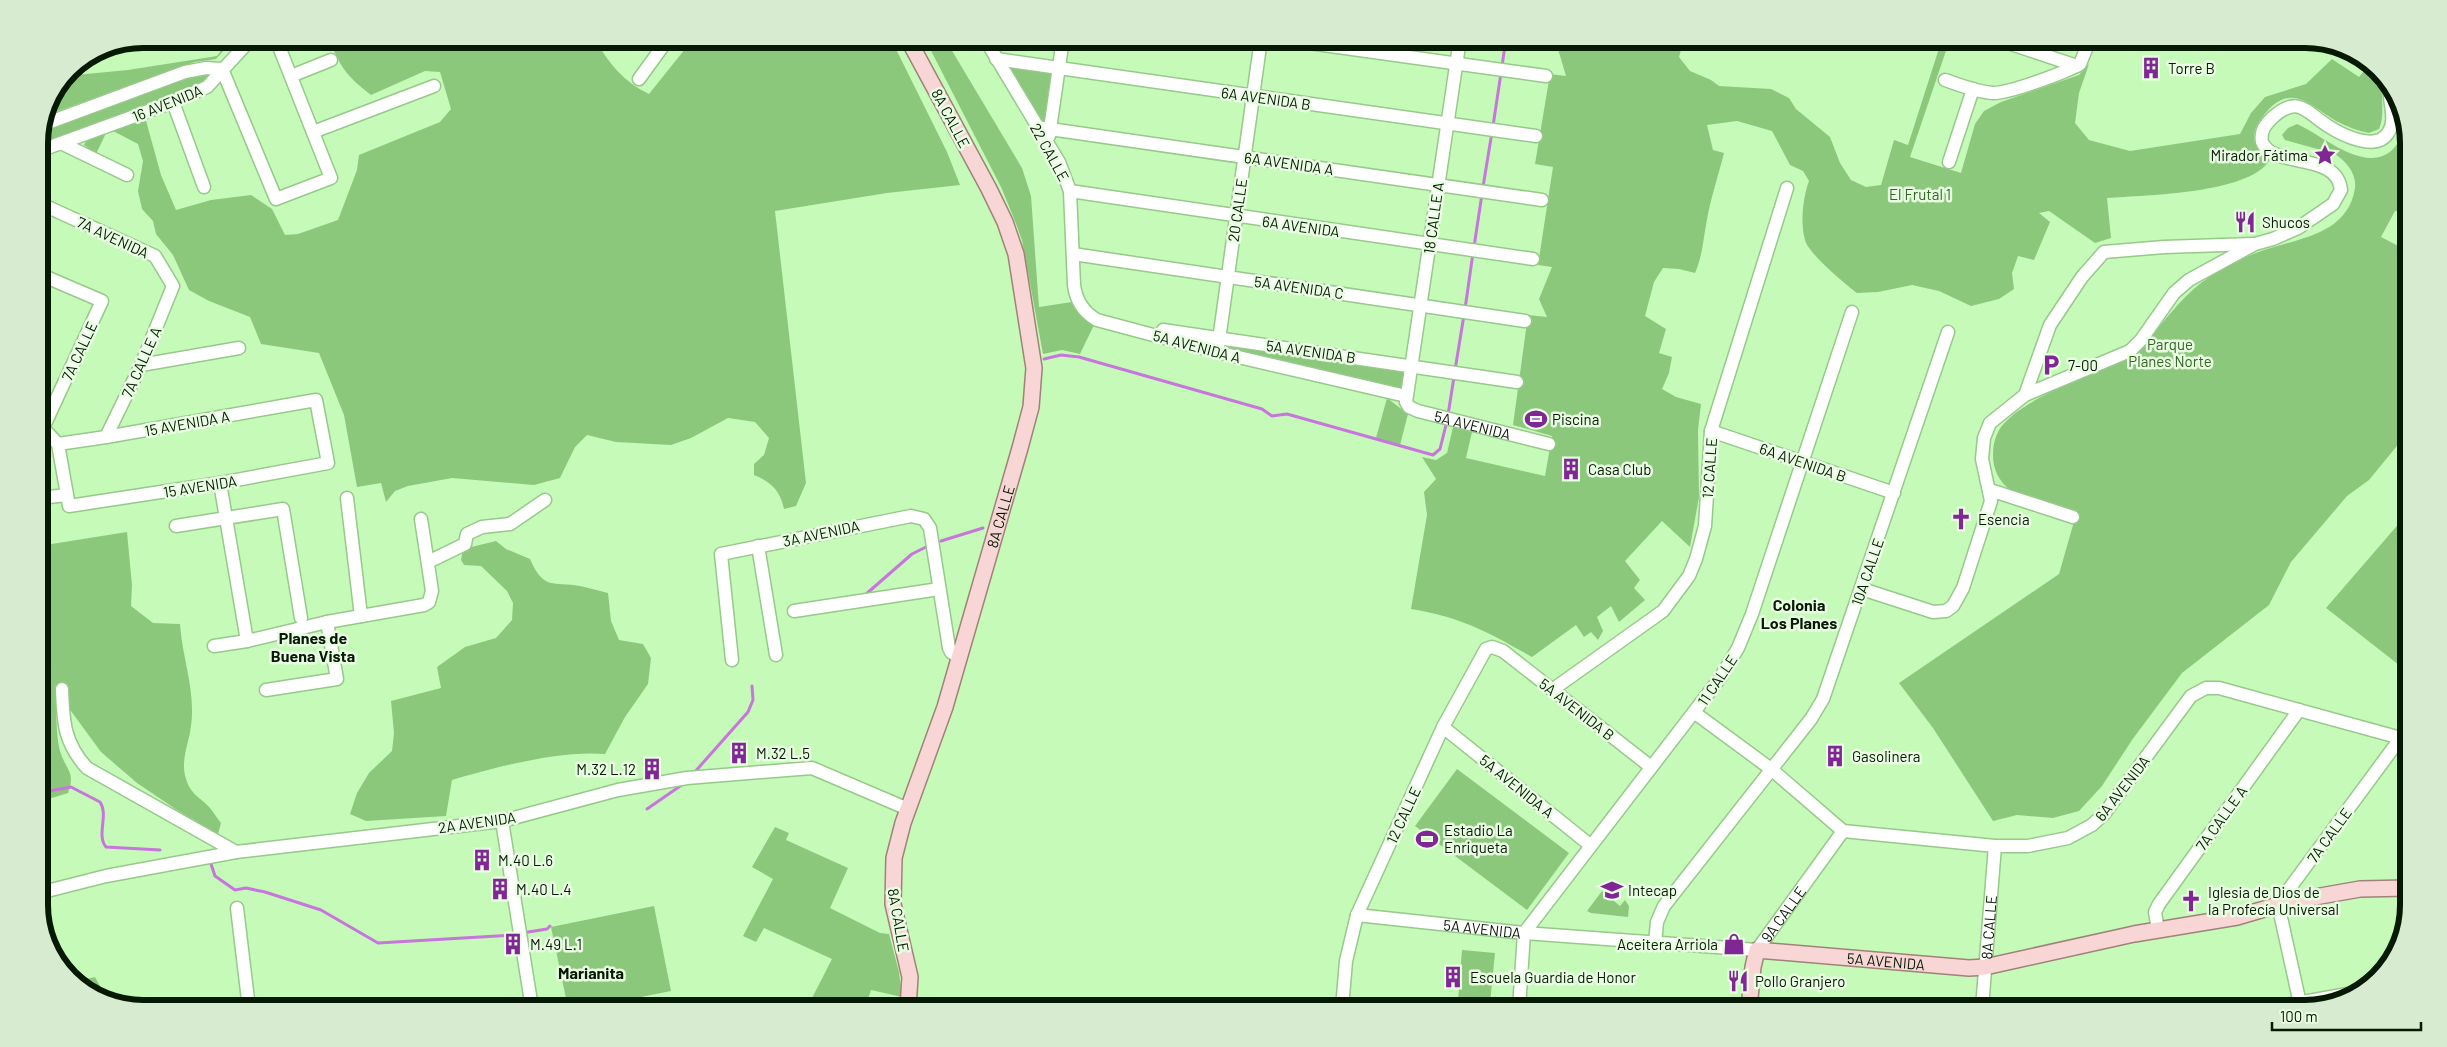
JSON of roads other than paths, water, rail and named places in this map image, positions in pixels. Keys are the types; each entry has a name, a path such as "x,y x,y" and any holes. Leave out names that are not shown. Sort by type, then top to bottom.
{"main road":[{"name":"8A CALLE","path":"909,1000 910,977 897,928 892,883 894,858 908,809 938,728 959,658 1028,420 1034,386 1034,360 1020,271 1005,222 913,48"},
{"name":"5A AVENIDA","path":"1757,950 1969,968 1985,967 2158,930 2237,917 2278,904 2360,888 2400,888"},
{"name":"9A CALLE","path":"1750,1000 1752,967 1757,950"}],"street":[{"path":"242,48 222,69 276,199 331,178 280,48"},
{"path":"639,78 661,48"},
{"name":"22 CALLE","path":"990,48 1063,170 1070,191 1074,285 1078,300 1090,316 1106,322"},
{"path":"1048,144 1062,48"},
{"name":"20 CALLE","path":"1217,352 1260,48"},
{"path":"1343,48 1546,76"},
{"name":"18 CALLE A","path":"1406,396 1459,48"},
{"path":"2023,48 2077,66"},
{"path":"1944,80 1990,93 2001,92 2077,66 2084,58 2087,48"},
{"name":"6A AVENIDA B","path":"996,59 1536,136"},
{"path":"291,76 331,60"},
{"name":"16 AVENIDA","path":"50,122 185,72 206,68 222,69"},
{"name":"16 AVENIDA","path":"48,148 174,102 207,87 222,69"},
{"path":"313,132 434,86"},
{"path":"1949,162 1973,89"},
{"path":"174,102 204,187"},
{"path":"2202,271 2255,244 2288,233 2309,221 2333,204 2341,190 2338,178 2330,170 2266,149 2261,139 2265,126 2280,111 2296,107 2310,111 2327,125 2345,134 2362,140 2378,140 2387,135 2392,124 2391,104"},
{"name":"6A AVENIDA A","path":"1036,127 1542,200"},
{"path":"61,143 127,175"},
{"name":"12 CALLE","path":"1552,690 1663,611 1689,576 1705,526 1711,431 1787,188"},
{"name":"6A AVENIDA","path":"1070,191 1236,217 1533,259"},
{"name":"7A AVENIDA","path":"48,207 155,256 173,286"},
{"path":"2025,395 2050,325 2072,290 2101,254 2112,250 2255,244"},
{"path":"1862,589 1919,608 1942,612 1956,603 1963,588 1989,507 1990,490 1982,459 1987,430 1995,418 2025,395 2130,351 2141,340 2174,293 2214,261 2217,255 2214,247 2205,245"},
{"name":"5A AVENIDA C","path":"1073,254 1525,321"},
{"name":"7A CALLE","path":"48,278 101,300 48,414"},
{"name":"7A CALLE A","path":"106,437 141,365 173,286"},
{"name":"11 CALLE","path":"1524,933 1590,845 1695,713 1738,648 1803,462 1852,312"},
{"name":"5A AVENIDA B","path":"1106,322 1411,365 1517,382"},
{"name":"5A AVENIDA A","path":"1106,322 1217,352 1406,396"},
{"name":"10A CALLE","path":"1655,943 1657,922 1664,906 1811,719 1823,699 1948,332"},
{"path":"141,365 239,348"},
{"name":"5A AVENIDA","path":"1406,396 1406,402 1411,408 1548,444"},
{"name":"15 AVENIDA A","path":"58,444 316,400 328,463"},
{"name":"6A AVENIDA B","path":"1711,431 1894,493"},
{"path":"48,435 58,444 68,501"},
{"name":"15 AVENIDA","path":"48,499 68,501 220,483 328,463"},
{"path":"220,483 248,641"},
{"path":"1990,490 2073,517"},
{"path":"347,498 361,616"},
{"path":"428,562 465,544 466,534 473,530 510,524 545,500"},
{"path":"176,526 283,509 300,618"},
{"name":"3A AVENIDA","path":"732,660 721,554 902,517 921,517 926,521 931,532 939,589"},
{"path":"214,646 248,641 327,622 418,607 429,602 432,590 422,519"},
{"path":"758,546 776,655"},
{"path":"794,611 939,589 951,652 959,658"},
{"path":"266,690 337,679 327,622"},
{"name":"12 CALLE","path":"1343,1000 1346,961 1357,915 1443,727 1484,650 1492,647 1503,651"},
{"name":"5A AVENIDA B","path":"1503,651 1651,767"},
{"name":"6A AVENIDA","path":"1844,831 1995,846 2028,846 2068,838 2092,825 2109,808 2184,706 2198,690 2211,687 2400,734"},
{"path":"62,689 63,722 66,732 80,760 87,768 236,852"},
{"name":"7A CALLE A","path":"2158,930 2155,912 2159,904 2299,710"},
{"path":"1695,713 1771,769 1844,831"},
{"name":"5A AVENIDA A","path":"1443,727 1590,845"},
{"name":"7A CALLE","path":"2278,904 2400,743"},
{"name":"2A AVENIDA","path":"48,891 106,876 236,852 502,821 618,790 693,777 812,768 908,809"},
{"path":"502,821 531,1000"},
{"name":"9A CALLE","path":"1757,950 1844,831"},
{"name":"8A CALLE","path":"1983,1000 1995,846"},
{"path":"2278,904 2299,1000"},
{"path":"237,908 248,1000"},
{"name":"5A AVENIDA","path":"1357,915 1524,933 1757,950"},
{"path":"1520,1000 1524,933"}],"waterway":[{"path":"1502,66 1505,48"},
{"path":"1493,126 1501,73"},
{"path":"1483,187 1492,132"},
{"path":"1474,247 1482,194"},
{"path":"1465,309 1473,253"},
{"path":"1455,370 1464,315"},
{"path":"1044,359 1061,355 1079,357 1262,409 1272,416 1287,414 1433,455 1440,449 1447,421"},
{"path":"1448,415 1454,377"},
{"path":"941,541 983,528"},
{"path":"865,595 912,554 926,547"},
{"path":"693,774 748,712 753,700 752,686"},
{"path":"647,809 686,782"},
{"path":"48,791 71,787 100,802 103,813 102,837 106,847 160,850"},
{"path":"210,861 215,876 235,890 246,888 265,892 321,910 378,943 516,935"},
{"path":"522,933 547,929 550,926"}],"place":[{"name":"Torre B","path":"2151,68"},
{"name":"Mirador Fátima","path":"2325,155"},
{"name":"Shucos","path":"2245,222"},
{"name":"7-00","path":"2051,365"},
{"name":"Piscina","path":"1536,419"},
{"name":"Casa Club","path":"1571,469"},
{"name":"Esencia","path":"1961,519"},
{"name":"M.32 L.5","path":"739,753"},
{"name":"Gasolinera","path":"1835,756"},
{"name":"M.32 L.12","path":"652,769"},
{"name":"Estadio La Enriqueta","path":"1427,839"},
{"name":"M.40 L.6","path":"482,860"},
{"name":"M.40 L.4","path":"500,889"},
{"name":"Intecap","path":"1612,890"},
{"name":"Iglesia de Dios de la Profecía Universal","path":"2191,901"},
{"name":"M.49 L.1","path":"513,944"},
{"name":"Aceitera Arriola","path":"1734,944"},
{"name":"Escuela Guardia de Honor","path":"1453,977"},
{"name":"Pollo Granjero","path":"1738,981"}],"district":[{"name":"Colonia Los Planes","path":"1799,613"},
{"name":"Planes de Buena Vista","path":"313,646"},
{"name":"Marianita","path":"591,972"}],"park label":[{"name":"El Frutal 1","path":"1920,194"},
{"name":"Parque Planes Norte","path":"2170,352"}]}
